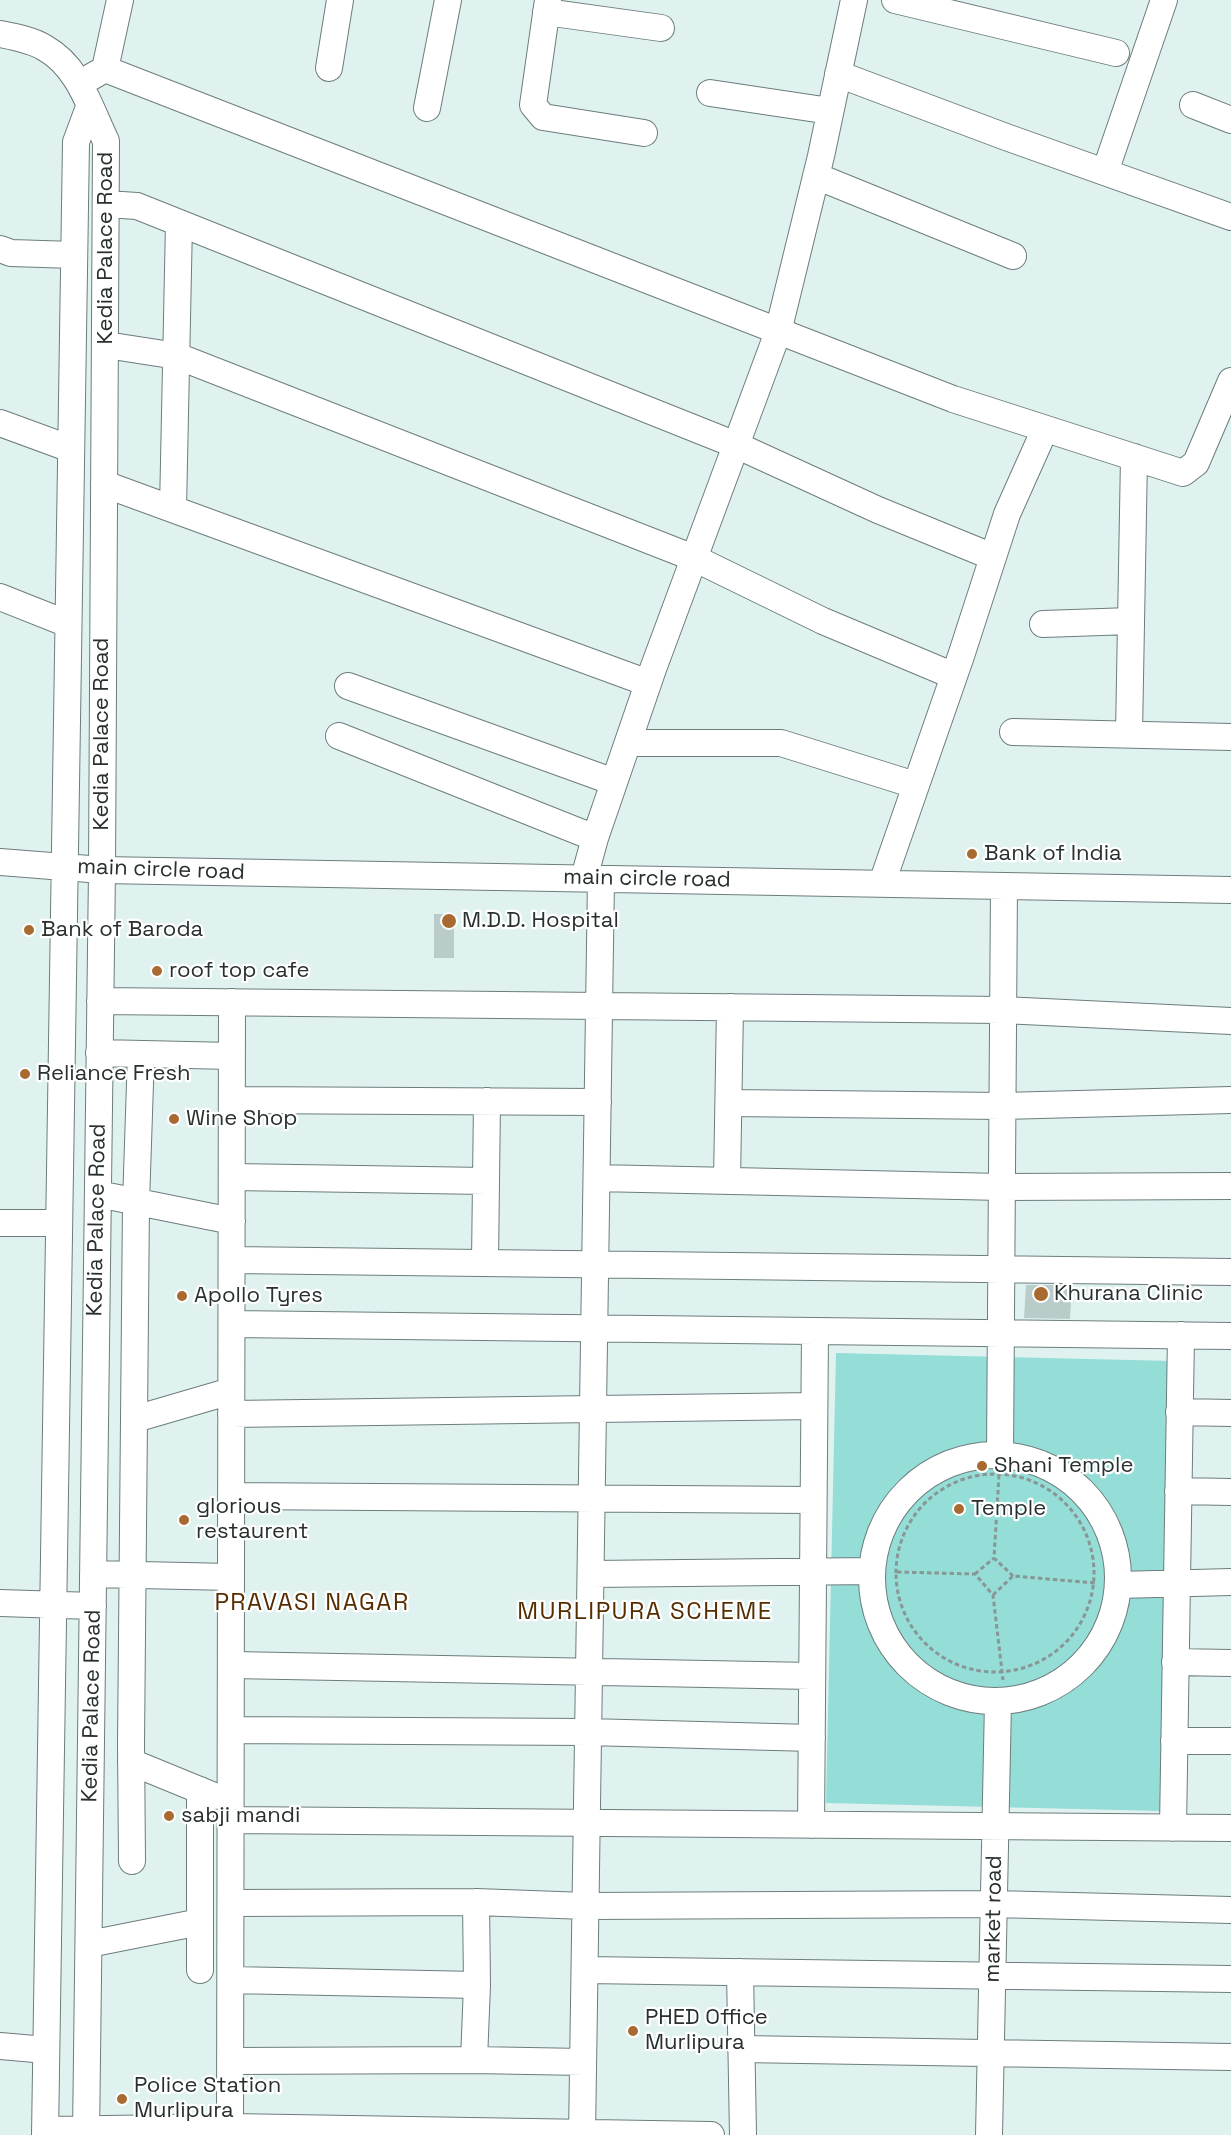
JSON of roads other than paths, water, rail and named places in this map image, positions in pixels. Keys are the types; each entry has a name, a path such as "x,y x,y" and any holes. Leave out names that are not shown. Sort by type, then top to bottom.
{"street":[{"path":"0,34 44,47 63,61 85,96 105,69 120,0"},
{"path":"329,68 340,0"},
{"path":"427,108 448,0"},
{"path":"582,2134 599,1006 593,878 595,838 648,683 778,332 816,176 854,0"},
{"path":"895,0 1116,53"},
{"path":"1105,172 1164,0"},
{"path":"644,133 543,117 533,105 547,6 661,28"},
{"path":"105,69 953,399 1183,473 1196,463 1231,381"},
{"path":"838,74 1231,217"},
{"path":"710,93 830,111"},
{"name":"Kedia Palace Road","path":"85,96 106,141 102,870 86,2132"},
{"name":"Kedia Palace Road","path":"45,2133 76,142 85,96"},
{"path":"1193,105 1231,120"},
{"path":"816,176 1012,256"},
{"path":"106,204 136,206 179,223 736,445 878,510 993,557"},
{"path":"173,509 179,223"},
{"path":"0,249 11,253 74,255"},
{"path":"106,345 177,356 694,558 823,621 954,676"},
{"path":"0,423 71,449"},
{"path":"882,883 1007,514 1045,429"},
{"path":"1129,734 1134,457"},
{"path":"104,484 648,683"},
{"path":"0,597 68,624"},
{"path":"1043,624 1131,621"},
{"path":"348,686 614,782"},
{"path":"1013,732 1231,736"},
{"path":"339,736 595,838"},
{"path":"628,743 781,743 915,785"},
{"name":"main circle road","path":"0,862 102,870 1231,890"},
{"path":"999,1463 1004,886"},
{"path":"100,1001 1003,1010 1231,1022"},
{"path":"230,2127 232,1002"},
{"path":"727,1181 730,1007"},
{"path":"99,1053 232,1056"},
{"path":"132,1861 136,1203 141,1054"},
{"path":"232,1100 598,1102"},
{"path":"729,1103 1002,1106 1231,1100"},
{"path":"485,1262 488,1101"},
{"path":"232,1177 486,1181"},
{"path":"597,1178 1002,1187 1231,1186"},
{"path":"98,1194 232,1221"},
{"path":"0,1223 58,1224"},
{"path":"232,1260 1231,1272"},
{"path":"232,1324 1231,1336"},
{"path":"811,1825 815,1331"},
{"path":"1173,1828 1181,1335"},
{"path":"135,1419 231,1402 593,1409 814,1406"},
{"path":"1179,1412 1231,1413"},
{"path":"968,1456 999,1463 1027,1458 1053,1468 1076,1485 1095,1505 1108,1530 1116,1557 1106,1584 1113,1614 1101,1641 1084,1664 1061,1683 1035,1696 1002,1702 964,1698 933,1685 906,1665 886,1637 874,1605 884,1572 877,1539 891,1510 912,1486 938,1467 968,1456"},
{"path":"1178,1491 1231,1492"},
{"path":"231,1496 813,1500"},
{"path":"591,1574 884,1572"},
{"path":"93,1574 231,1577"},
{"path":"1106,1584 1231,1582"},
{"path":"0,1604 93,1606"},
{"path":"1175,1662 1231,1663"},
{"path":"232,1665 812,1676"},
{"name":"market road","path":"989,2135 996,1826 1002,1702"},
{"path":"231,1730 588,1732 812,1738"},
{"path":"1174,1740 1231,1741"},
{"path":"91,1744 131,1753 200,1790 231,1811 587,1823 1231,1828"},
{"path":"200,1790 200,1971"},
{"path":"231,1903 476,1902 586,1906 994,1904 1231,1910"},
{"path":"474,2060 477,1985 476,1902"},
{"path":"89,1944 200,1922"},
{"path":"585,1970 1231,1979"},
{"path":"740,1972 743,2135"},
{"path":"231,1980 477,1985"},
{"path":"0,2046 46,2050"},
{"path":"741,2049 1231,2057"},
{"path":"231,2061 583,2062"},
{"path":"45,2133 230,2127 711,2135"}],"place":[{"name":"Bank of India","path":"972,854"},
{"name":"M.D.D. Hospital","path":"449,921"},
{"name":"Bank of Baroda","path":"29,930"},
{"name":"roof top cafe","path":"157,971"},
{"name":"Reliance Fresh","path":"25,1074"},
{"name":"Wine Shop","path":"174,1119"},
{"name":"Khurana Clinic","path":"1041,1294"},
{"name":"Apollo Tyres","path":"182,1296"},
{"name":"Shani Temple","path":"982,1466"},
{"name":"Temple","path":"959,1509"},
{"name":"glorious restaurent","path":"184,1520"},
{"name":"sabji mandi","path":"169,1816"},
{"name":"PHED Office Murlipura","path":"633,2031"},
{"name":"Police Station Murlipura","path":"122,2099"}],"district":[{"name":"PRAVASI NAGAR","path":"312,1603"},
{"name":"MURLIPURA SCHEME","path":"645,1612"}]}
